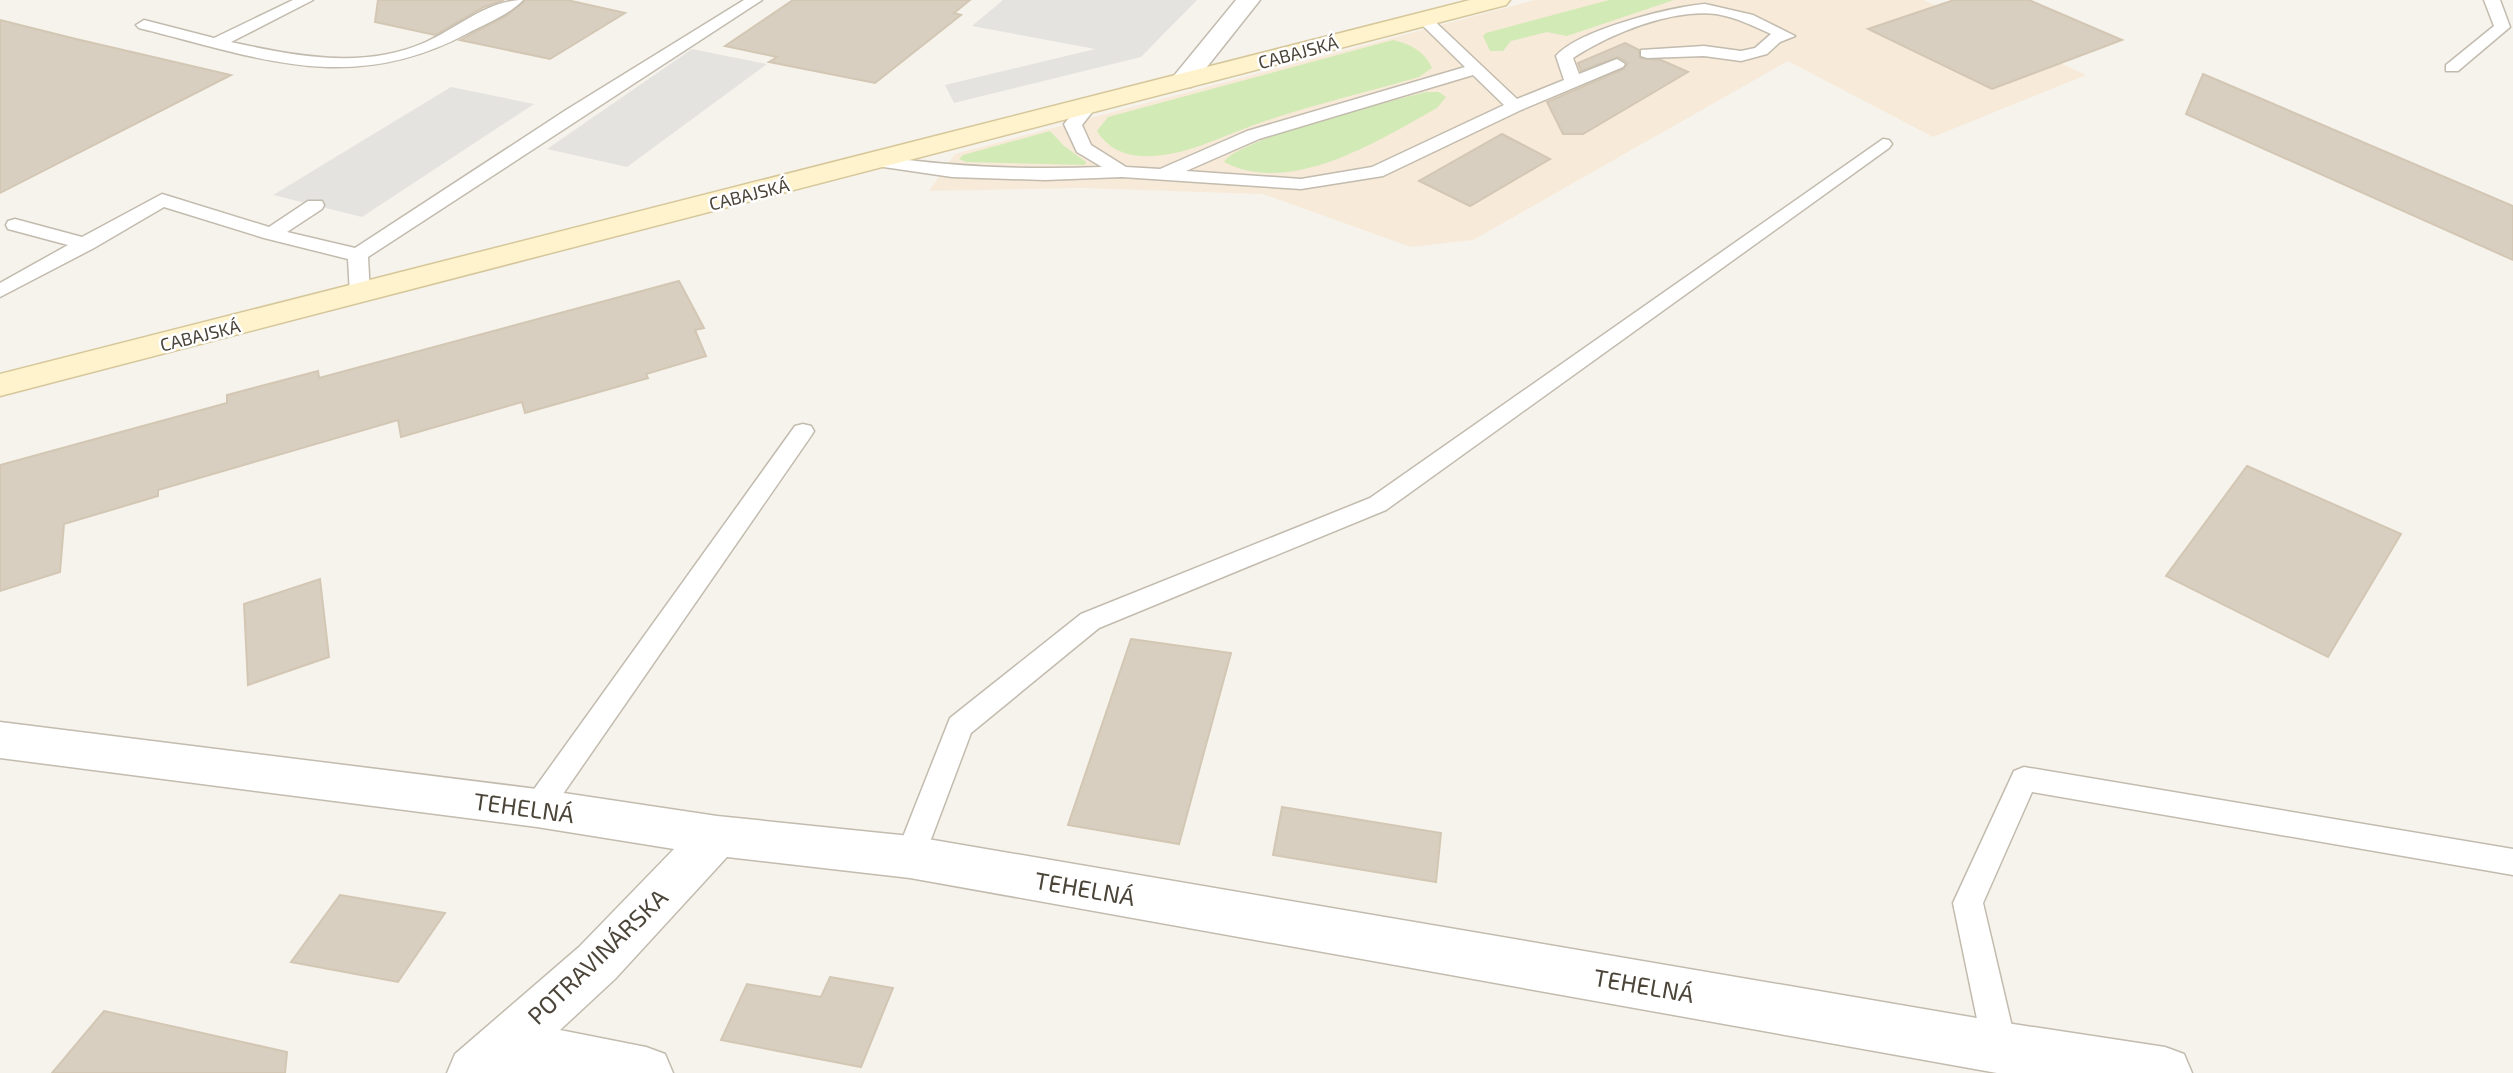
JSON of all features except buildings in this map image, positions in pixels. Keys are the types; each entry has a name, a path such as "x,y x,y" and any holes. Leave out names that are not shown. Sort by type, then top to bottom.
{"main road":[{"name":"CABAJSKÁ","path":"0,386 1498,0"}],"street":[{"path":"1182,82 1248,0"},
{"name":"TEHELNÁ","path":"0,740 537,808 717,836 910,857 2000,1048 2165,1073"},
{"name":"POTRAVINÁRSKA","path":"490,1058 597,963 717,836"},
{"path":"490,1058 646,1073"}],"lane":[{"path":"218,42 305,0"},
{"path":"144,26 314,63 377,62 437,42 515,0"},
{"path":"0,291 162,200 271,234 358,255 507,156 754,0"},
{"path":"2452,68 2502,27 2492,0"},
{"path":"1573,81 1564,56 1578,45 1606,34 1706,9 1760,22 1787,36 1775,38 1761,51 1741,56 1704,51 1647,53"},
{"path":"1424,19 1515,106"},
{"path":"1657,20 1704,51"},
{"path":"877,161 952,172 1045,175 1122,172 1301,184 1377,172 1515,106 1617,64"},
{"path":"1161,175 1253,135 1477,69"},
{"path":"1088,106 1073,124 1083,148 1122,172"},
{"path":"910,857 960,726 1090,621 1378,504 1884,144"},
{"path":"507,156 533,160"},
{"path":"271,234 315,205"},
{"path":"15,225 87,244"},
{"path":"358,255 360,294"},
{"path":"537,808 803,431"},
{"path":"2000,1048 1968,903 2024,779 2513,862"}],"shaded area":[{"path":"1003,0 1197,0 1141,57 954,103 945,85 1095,49 972,26"},
{"path":"1535,0 1924,0 2086,75 1933,137 1788,61 1473,240 1411,247 1263,194 1082,188 929,191 955,154"},
{"path":"692,49 767,64 627,167 547,149"},
{"path":"451,87 534,104 362,217 273,195"}],"green space":[{"path":"1609,0 1674,0 1567,36 1547,32 1511,41 1503,51 1490,51 1483,36 1486,33"},
{"path":"1393,40 1416,49 1432,68 1419,77 1294,112 1171,154 1128,154 1110,146 1097,131 1108,117"},
{"path":"1426,92 1439,92 1446,97 1437,108 1389,135 1334,160 1306,169 1278,173 1250,171 1224,162 1235,153 1284,132"},
{"path":"1050,131 1064,146 1086,162 1085,165 966,162 959,159 963,155"}]}
